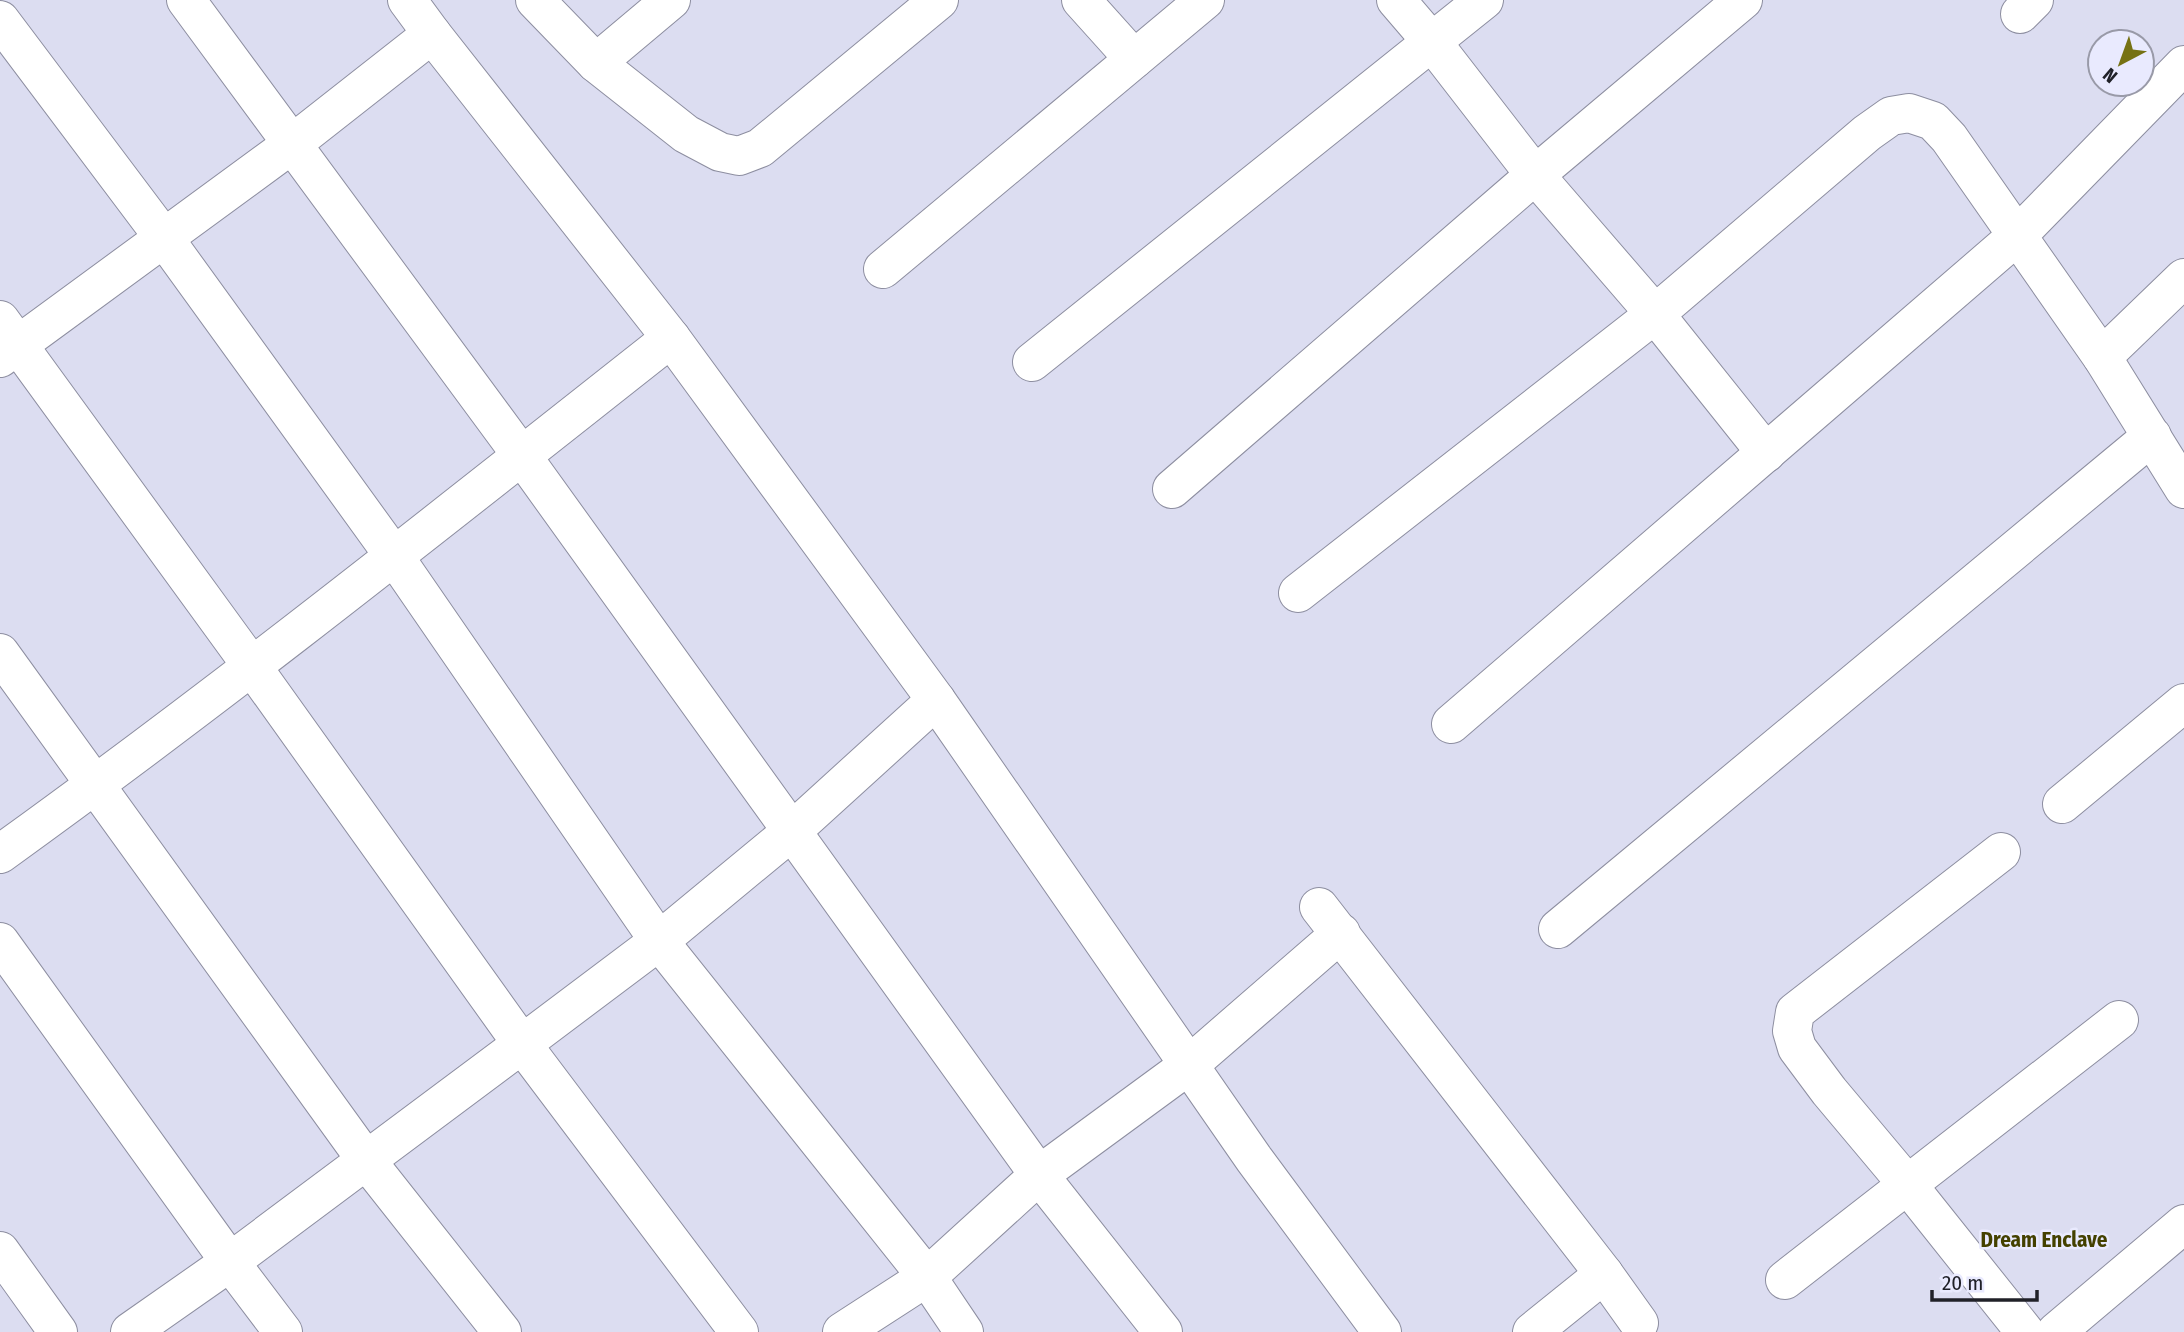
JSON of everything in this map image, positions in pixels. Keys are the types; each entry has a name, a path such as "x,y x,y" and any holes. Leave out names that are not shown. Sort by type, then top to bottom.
{"street":[{"path":"186,0 522,456 1039,1175 1163,1332"},
{"path":"408,0 671,338 936,700 1254,1159 1382,1332"},
{"path":"535,0 596,63 686,134 720,152 739,156 760,148 939,0"},
{"path":"596,63 671,0"},
{"path":"1081,0 1134,59"},
{"path":"883,269 1205,0"},
{"path":"1396,0 1535,175 1655,314 1766,453"},
{"path":"1032,362 1484,0"},
{"path":"1172,489 1535,175 1743,0"},
{"path":"0,20 164,238 394,556 659,941 927,1277 964,1332"},
{"path":"432,34 292,144 164,238 6,341 251,665 522,1044 739,1332"},
{"path":"1451,723 2018,235 2184,65"},
{"path":"1298,593 1655,314 1867,133 1891,116 1909,113 1933,121 1949,138 2102,358 2184,489"},
{"path":"2102,358 2184,278"},
{"path":"0,854 96,785 394,556 671,338"},
{"path":"1558,929 2152,436"},
{"path":"0,653 366,1160 502,1332"},
{"path":"130,1332 230,1262 659,941 792,831 936,700"},
{"path":"2062,804 2184,703"},
{"path":"2001,852 1795,1012 1792,1031 1797,1048 1829,1091 2025,1332"},
{"path":"842,1332 927,1277 1039,1175 1189,1065 1330,920 1639,1323"},
{"path":"0,942 283,1332"},
{"path":"1785,1280 2119,1020"},
{"path":"2056,1332 2184,1224"},
{"path":"0,1251 58,1332"},
{"path":"1532,1332 1604,1274"}],"district":[{"name":"Dream Enclave","path":"2044,1240"}]}
